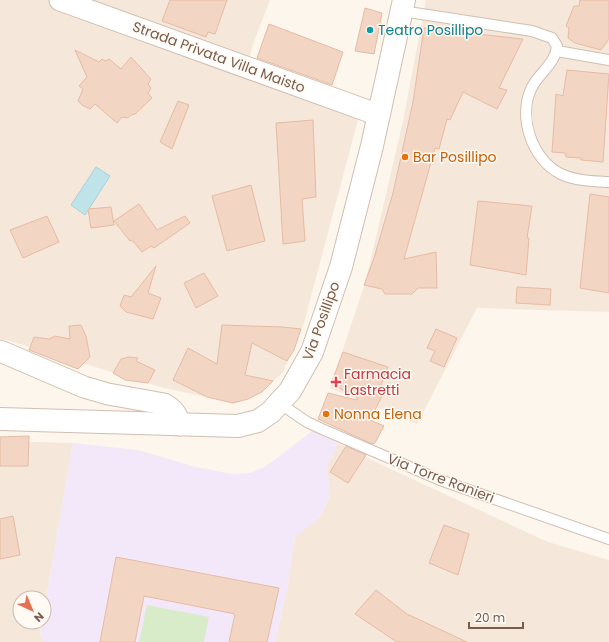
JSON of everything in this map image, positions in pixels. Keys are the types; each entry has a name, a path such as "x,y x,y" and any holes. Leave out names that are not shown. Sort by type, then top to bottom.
{"street":[{"name":"Strada Privata Villa Maisto","path":"60,0 379,115"},
{"name":"Via Posillipo","path":"0,419 238,426 258,421 279,403 297,380 312,352 341,267 379,115 403,5"},
{"path":"0,351 84,387 108,394 164,404 177,414 180,425"}],"lane":[{"path":"403,5 546,34 556,42 557,51 529,93 525,115 527,132 543,158 553,169 576,179 609,182"},
{"path":"557,51 609,60"},
{"name":"Via Torre Ranieri","path":"279,403 307,422 440,480 609,539"}],"shaded area":[{"path":"0,0 270,0 252,47 245,77 359,116 304,323 283,372 262,392 248,399 233,403 164,388 0,338"},
{"path":"426,0 609,0 609,312 477,308 417,424 330,388 366,280 403,121"},
{"path":"312,431 338,443 327,466 330,496 320,517 295,537 288,584 275,642 43,642 40,630 52,630 52,590 48,590 73,443 138,450 196,467 232,474 249,473 265,467"},
{"path":"0,441 73,443 48,590 12,590 12,630 40,630 43,642 0,642"},
{"path":"338,443 350,450 548,542 609,560 609,642 275,642 288,584 295,536 320,517 330,496 327,466"}],"green space":[{"path":"147,605 209,617 204,642 139,642"}],"water":[{"path":"96,167 110,176 85,215 71,205"}],"building":[{"path":"170,0 227,0 215,34 208,32 206,37 162,21"},
{"path":"580,0 609,0 609,39 601,50 575,43 568,38 569,28 566,26 574,6 579,6"},
{"name":"Teatro Posillipo","path":"365,8 382,13 374,54 355,51"},
{"path":"269,24 343,52 332,85 257,58"},
{"path":"424,28 523,39 499,88 507,90 497,109 463,92 450,120 447,119 439,149 435,148 404,259 436,252 437,288 418,288 412,294 385,294 382,289 364,285 374,258 393,193 413,102"},
{"path":"75,50 99,62 102,59 106,61 109,59 121,69 131,57 151,79 148,84 151,88 148,93 152,98 135,114 128,118 122,117 117,123 95,104 90,109 82,105 78,101 83,89 79,86 87,77"},
{"path":"567,70 609,74 603,162 581,160 581,158 566,157 565,153 552,152 556,94 563,96"},
{"path":"178,101 189,105 172,149 160,142"},
{"path":"313,120 316,197 302,199 305,241 283,244 276,123"},
{"path":"251,185 265,241 227,251 212,196"},
{"path":"590,194 609,197 609,293 580,288"},
{"path":"478,201 532,206 527,238 529,238 526,275 470,265"},
{"path":"139,204 157,230 185,216 190,223 154,248 151,246 142,252 132,240 130,241 114,221"},
{"path":"111,207 114,225 91,228 88,209"},
{"path":"47,216 59,242 23,258 10,230"},
{"path":"156,266 148,293 161,298 153,319 126,312 120,306 124,295 131,297"},
{"path":"204,273 218,296 196,308 184,283"},
{"path":"517,287 551,289 550,305 516,303"},
{"path":"81,325 86,336 90,357 78,369 29,350 34,337 49,339 55,336 70,339 69,326"},
{"path":"222,325 301,329 294,350 287,361 252,343 245,375 273,381 262,392 248,399 233,403 207,397 173,380 188,348 217,364"},
{"path":"436,329 457,338 444,367 430,361 435,351 427,348"},
{"path":"343,352 388,367 381,385 386,388 370,420 384,426 375,443 372,444 318,419 328,393 357,400 357,397 331,384"},
{"path":"129,357 138,358 136,361 155,370 148,383 125,380 113,373 121,359"},
{"path":"29,436 28,466 0,466 0,437"},
{"path":"346,446 366,455 348,483 330,472"},
{"path":"13,516 20,555 0,559 0,519"},
{"path":"444,525 469,534 458,575 429,563"},
{"path":"116,557 279,588 267,642 229,642 235,614 144,596 135,642 100,642"},
{"path":"376,590 407,614 467,642 397,642 355,614"}],"place":[{"name":"Teatro Posillipo","path":"370,30"},
{"name":"Bar Posillipo","path":"405,157"},
{"name":"Farmacia Lastretti","path":"336,382"},
{"name":"Nonna Elena","path":"326,414"}]}
